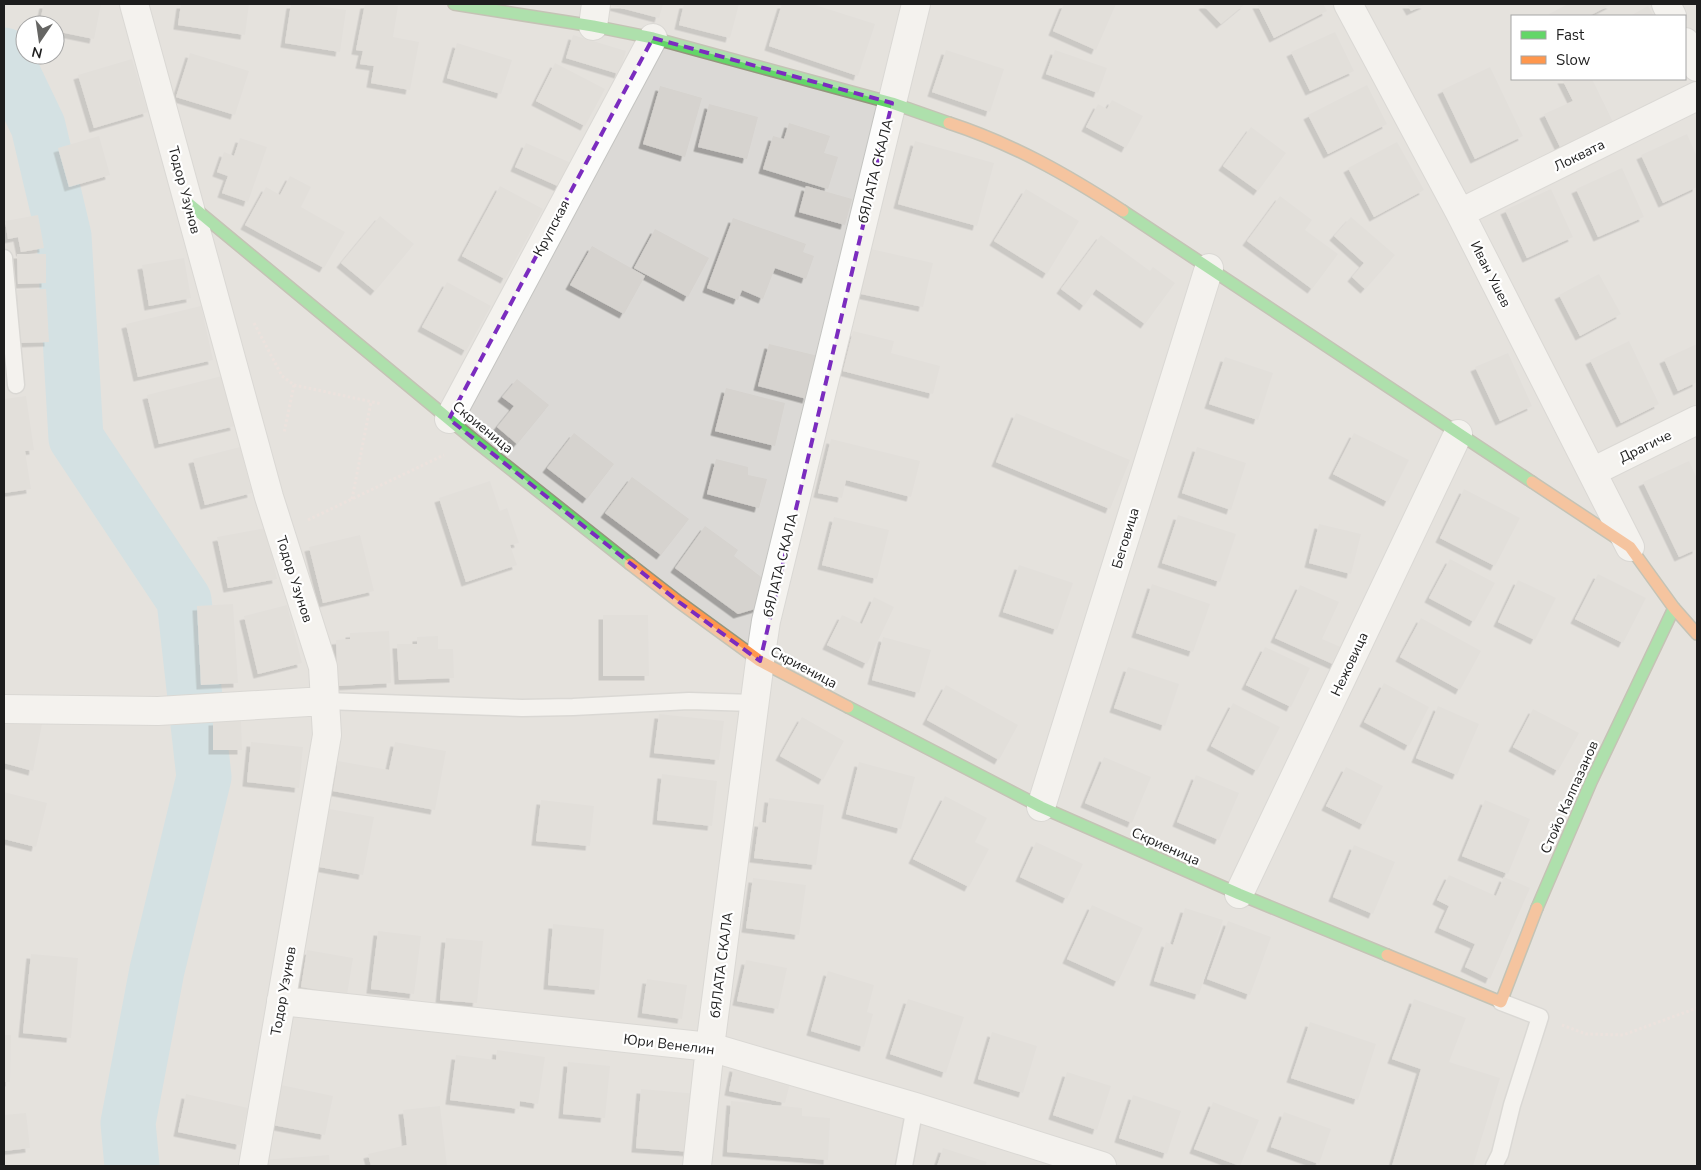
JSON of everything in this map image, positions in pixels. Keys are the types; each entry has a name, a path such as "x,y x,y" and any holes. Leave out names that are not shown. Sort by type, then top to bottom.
{"street":[{"name":"Тодор Узунов","path":"134,4 281,534 324,667 327,735 253,1166"},
{"path":"454,4 595,15 653,38 892,103 974,131 1032,156 1091,190 1630,547 1674,608 1697,633"},
{"name":"бЯЛАТА СКАЛА","path":"698,1166 710,1047 766,621 916,4"},
{"name":"Иван Ушев","path":"1348,4 1460,213 1630,547"},
{"name":"Крупская","path":"449,419 653,38"},
{"path":"1686,44 1697,67"},
{"name":"Локвата","path":"1460,213 1697,96"},
{"name":"Скриеница","path":"188,203 474,440 679,602 760,660 1041,807 1239,894 1502,1002"},
{"name":"Беговица","path":"1041,807 1209,268"},
{"name":"Драгиче","path":"1592,472 1697,420"},
{"name":"Нежовица","path":"1239,894 1458,434"},
{"name":"Стойо Калпазанов","path":"1502,1002 1539,902 1591,782 1674,608"},
{"path":"4,709 158,711 325,701"},
{"name":"Юри Венелин","path":"281,1001 710,1047 915,1107 1102,1166"}],"lane":[{"path":"4,258 16,385"},
{"path":"325,701 522,708 688,701 754,703"},
{"path":"1494,1166 1500,1154 1512,1105 1540,1017 1502,1002"},
{"path":"904,1166 915,1107"}],"path":[{"path":"294,385 391,406"},
{"path":"352,499 371,402"},
{"path":"281,534 474,440"},
{"path":"1540,1017 1586,1034 1623,1035 1697,1008"}],"highlighted area":[{"path":"653,38 892,103 760,661 679,602 449,419"}],"shaded area":[{"path":"4,4 1697,4 1697,1166 4,1166"}],"building":[{"path":"44,4 101,4 94,39 65,33 65,15 41,15"},
{"path":"181,4 249,4 245,35 178,25"},
{"path":"291,4 306,4 346,10 340,52 285,43"},
{"path":"365,4 398,6 393,37 419,42 410,90 371,83 374,66 360,64 363,51 356,50"},
{"path":"606,4 663,4 659,18"},
{"path":"684,4 739,4 730,38 679,25"},
{"path":"782,4 812,4 875,24 858,76 769,46"},
{"path":"1064,4 1116,4 1096,50 1053,31"},
{"path":"1245,4 1221,24 1203,5"},
{"path":"1257,4 1323,4 1327,11 1274,38"},
{"path":"1407,4 1426,4 1411,11"},
{"path":"1568,4 1612,4 1591,15 1549,14"},
{"path":"1648,6 1653,15 1632,15"},
{"path":"1335,32 1354,71 1310,91 1291,52"},
{"path":"573,35 626,51 619,74 566,58"},
{"path":"457,43 512,60 501,94 447,78"},
{"path":"946,50 1004,69 990,112 932,92"},
{"path":"1055,50 1107,68 1098,93 1046,74"},
{"path":"190,53 249,71 235,115 176,97"},
{"path":"132,59 148,112 94,128 78,75"},
{"path":"555,63 605,89 585,126 536,101"},
{"path":"1490,67 1523,136 1475,159 1442,90"},
{"path":"1562,80 1592,80 1613,122 1560,147 1544,114 1573,101"},
{"path":"1367,85 1387,124 1328,154 1308,115"},
{"path":"660,86 702,98 685,157 643,144"},
{"path":"1112,100 1143,116 1126,148 1086,127 1098,104 1107,109"},
{"path":"709,104 758,117 747,159 698,147"},
{"path":"789,123 830,136 824,153 838,157 828,189 763,169 773,136 784,139"},
{"path":"1251,127 1286,153 1258,191 1223,166"},
{"path":"1687,134 1697,157 1697,187 1663,203 1641,155"},
{"path":"99,136 110,175 69,187 58,148"},
{"path":"240,138 267,147 248,202 222,193 228,176 217,172 224,152 234,156"},
{"path":"915,141 994,163 977,226 898,204"},
{"path":"1397,142 1424,190 1374,217 1348,168"},
{"path":"526,143 571,163 560,187 515,167"},
{"path":"1622,168 1644,217 1598,237 1576,189"},
{"path":"290,176 311,187 301,207 345,232 324,268 245,225 266,187 280,195"},
{"path":"500,186 543,209 505,279 462,256"},
{"path":"806,186 852,199 845,225 799,212"},
{"path":"1026,189 1079,221 1047,274 994,241"},
{"path":"1551,189 1573,237 1527,258 1505,210"},
{"path":"1280,196 1312,220 1305,230 1338,254 1312,289 1247,241"},
{"path":"38,215 44,248 21,252 18,237 8,239 5,221"},
{"path":"380,216 414,244 375,291 341,263"},
{"path":"1351,217 1395,255 1365,289 1352,277 1364,263 1334,236"},
{"path":"733,218 806,244 803,252 814,256 806,279 775,268 763,299 742,290 738,300 707,288"},
{"path":"655,229 709,258 688,297 634,268"},
{"path":"1101,235 1150,271 1153,267 1175,283 1145,324 1096,289 1084,306 1061,289"},
{"path":"592,246 645,276 624,314 570,285"},
{"path":"871,249 933,263 923,307 861,294"},
{"path":"17,254 46,254 46,283 18,284"},
{"path":"184,258 191,298 149,306 142,265"},
{"path":"1599,274 1621,314 1580,336 1559,295"},
{"path":"447,282 491,306 466,351 422,327"},
{"path":"46,289 49,342 19,343 17,290"},
{"path":"201,306 213,360 138,377 126,324"},
{"path":"853,331 894,341 891,353 940,366 933,394 843,371"},
{"path":"1629,341 1659,404 1621,423 1590,360"},
{"path":"769,344 818,356 807,399 758,386"},
{"path":"1697,344 1697,382 1678,391 1664,359"},
{"path":"1508,353 1532,406 1500,421 1475,367"},
{"path":"1225,357 1273,373 1258,420 1209,404"},
{"path":"222,376 235,426 159,444 147,395"},
{"path":"517,379 549,405 517,444 497,427 514,406 502,397"},
{"path":"726,388 785,403 775,446 715,431"},
{"path":"26,396 34,450 25,451 31,489 4,493 4,399"},
{"path":"1016,413 1130,460 1110,509 996,462"},
{"path":"574,433 614,464 587,499 547,468"},
{"path":"1354,433 1409,460 1388,502 1333,474"},
{"path":"831,439 920,461 911,497 846,480 842,498 818,493"},
{"path":"240,447 252,493 205,505 193,459"},
{"path":"1197,447 1246,463 1231,510 1182,493"},
{"path":"716,459 748,467 748,475 767,479 759,508 707,494"},
{"path":"1689,461 1697,479 1697,549 1679,557 1643,482"},
{"path":"632,477 689,519 661,555 605,513"},
{"path":"490,481 500,511 507,508 519,543 510,545 517,565 466,582 439,498"},
{"path":"1464,489 1520,518 1495,566 1440,538"},
{"path":"1178,515 1236,534 1220,582 1162,563"},
{"path":"834,517 889,530 877,579 822,565"},
{"path":"1319,524 1361,534 1351,574 1309,563"},
{"path":"705,526 738,550 734,556 765,580 758,608 738,614 675,568"},
{"path":"266,528 277,579 228,588 217,537"},
{"path":"360,535 374,591 323,603 309,547"},
{"path":"1450,559 1495,583 1474,622 1429,598"},
{"path":"1019,565 1073,583 1057,630 1003,612"},
{"path":"1598,574 1646,598 1623,643 1575,619"},
{"path":"1518,580 1556,598 1535,640 1498,622"},
{"path":"1152,584 1210,604 1193,652 1136,633"},
{"path":"1300,585 1339,602 1322,639 1343,648 1335,665 1275,638"},
{"path":"874,597 894,607 867,664 827,645 842,615 862,624"},
{"path":"233,604 238,683 201,685 197,606"},
{"path":"287,605 302,663 258,674 244,616"},
{"path":"603,615 648,615 649,676 603,676"},
{"path":"1421,618 1481,651 1460,690 1400,657"},
{"path":"389,631 391,683 338,686 336,640 350,639 350,633"},
{"path":"438,636 438,649 453,649 454,678 399,680 397,644 417,644 417,637"},
{"path":"883,637 931,650 919,693 872,680"},
{"path":"1265,647 1310,668 1291,707 1246,685"},
{"path":"1128,667 1179,684 1165,726 1114,708"},
{"path":"1384,683 1429,707 1409,746 1364,722"},
{"path":"946,685 1018,725 999,760 927,720"},
{"path":"1233,703 1280,727 1257,771 1211,746"},
{"path":"1438,706 1479,724 1457,775 1416,758"},
{"path":"1533,709 1579,733 1558,771 1513,747"},
{"path":"659,714 724,721 719,760 654,753"},
{"path":"802,717 844,741 823,780 780,756"},
{"path":"241,720 242,750 213,750 213,721"},
{"path":"4,722 42,724 33,771 4,763"},
{"path":"251,742 303,747 299,788 247,782"},
{"path":"395,742 446,751 435,810 333,791 338,761 389,770"},
{"path":"1104,757 1151,777 1132,823 1085,803"},
{"path":"859,762 915,777 901,829 846,814"},
{"path":"1346,767 1383,786 1364,825 1326,806"},
{"path":"662,774 717,781 712,826 657,820"},
{"path":"1196,775 1239,793 1219,840 1177,822"},
{"path":"4,792 47,803 36,847 4,839"},
{"path":"945,796 987,818 975,842 989,849 969,887 913,859"},
{"path":"769,798 824,805 816,865 754,858 759,822 766,823"},
{"path":"541,800 594,806 590,846 536,841"},
{"path":"1485,800 1530,819 1508,874 1462,856"},
{"path":"324,808 374,817 363,875 314,866"},
{"path":"1036,842 1083,864 1067,899 1020,877"},
{"path":"1354,845 1395,862 1373,914 1333,897"},
{"path":"1449,875 1496,896 1504,877 1530,888 1490,979 1465,967 1475,944 1439,928 1449,906 1437,900"},
{"path":"753,878 806,885 799,935 746,928"},
{"path":"1092,905 1143,928 1118,982 1067,959"},
{"path":"1185,908 1223,920 1199,995 1154,981 1166,942 1173,945"},
{"path":"1228,921 1271,937 1250,995 1207,979"},
{"path":"553,924 604,929 599,990 548,985"},
{"path":"378,931 421,936 414,994 371,989"},
{"path":"446,938 483,941 477,1003 440,1000"},
{"path":"307,950 353,958 347,995 301,987"},
{"path":"31,954 78,958 71,1038 23,1033"},
{"path":"746,960 787,968 778,1009 737,1001"},
{"path":"828,971 874,985 867,1012 873,1014 864,1047 811,1031"},
{"path":"647,979 687,985 682,1019 642,1013"},
{"path":"908,999 964,1017 946,1073 890,1054"},
{"path":"1414,999 1466,1018 1449,1062 1500,1078 1473,1166 1392,1166 1421,1069 1392,1059"},
{"path":"1310,1022 1376,1044 1358,1100 1291,1078"},
{"path":"992,1032 1037,1046 1023,1093 978,1079"},
{"path":"4,1035 11,1035 10,1082 4,1082"},
{"path":"497,1050 545,1057 538,1104 520,1101 519,1109 450,1100 456,1055 496,1060"},
{"path":"568,1062 610,1066 605,1118 563,1114"},
{"path":"734,1067 791,1079 785,1103 729,1091"},
{"path":"1067,1072 1111,1086 1097,1130 1053,1115"},
{"path":"281,1085 333,1096 325,1135 273,1125"},
{"path":"641,1089 698,1094 693,1152 636,1148"},
{"path":"186,1094 248,1108 240,1145 178,1132"},
{"path":"1133,1095 1181,1111 1167,1154 1119,1138"},
{"path":"731,1101 802,1108 802,1116 830,1118 828,1160 727,1152"},
{"path":"1213,1102 1259,1120 1240,1166 1194,1149"},
{"path":"440,1106 447,1166 371,1166 368,1154 407,1145 403,1110"},
{"path":"1284,1112 1331,1129 1319,1164 1271,1147"},
{"path":"26,1113 30,1148 4,1151 4,1115"},
{"path":"943,1148 987,1162 985,1166 937,1166"},
{"path":"329,1155 330,1166 262,1166 262,1160"}],"waterway":[{"path":"4,55 38,126 64,236 76,438 184,600 204,777 157,970 128,1123 132,1166"}],"traffic: fast":[{"path":"454,4 593,26 653,38 892,103 949,123"},
{"path":"188,203 474,440 630,564"},
{"path":"1123,211 1532,482"},
{"path":"1537,908 1591,782 1674,608"},
{"path":"848,707 1041,807 1239,894 1387,955"}],"traffic: slow":[{"path":"949,123 995,140 1039,161 1123,211"},
{"path":"1532,482 1630,547 1674,608 1697,634"},
{"path":"630,564 760,661 848,707"},
{"path":"1387,955 1501,1002 1537,908"}]}
